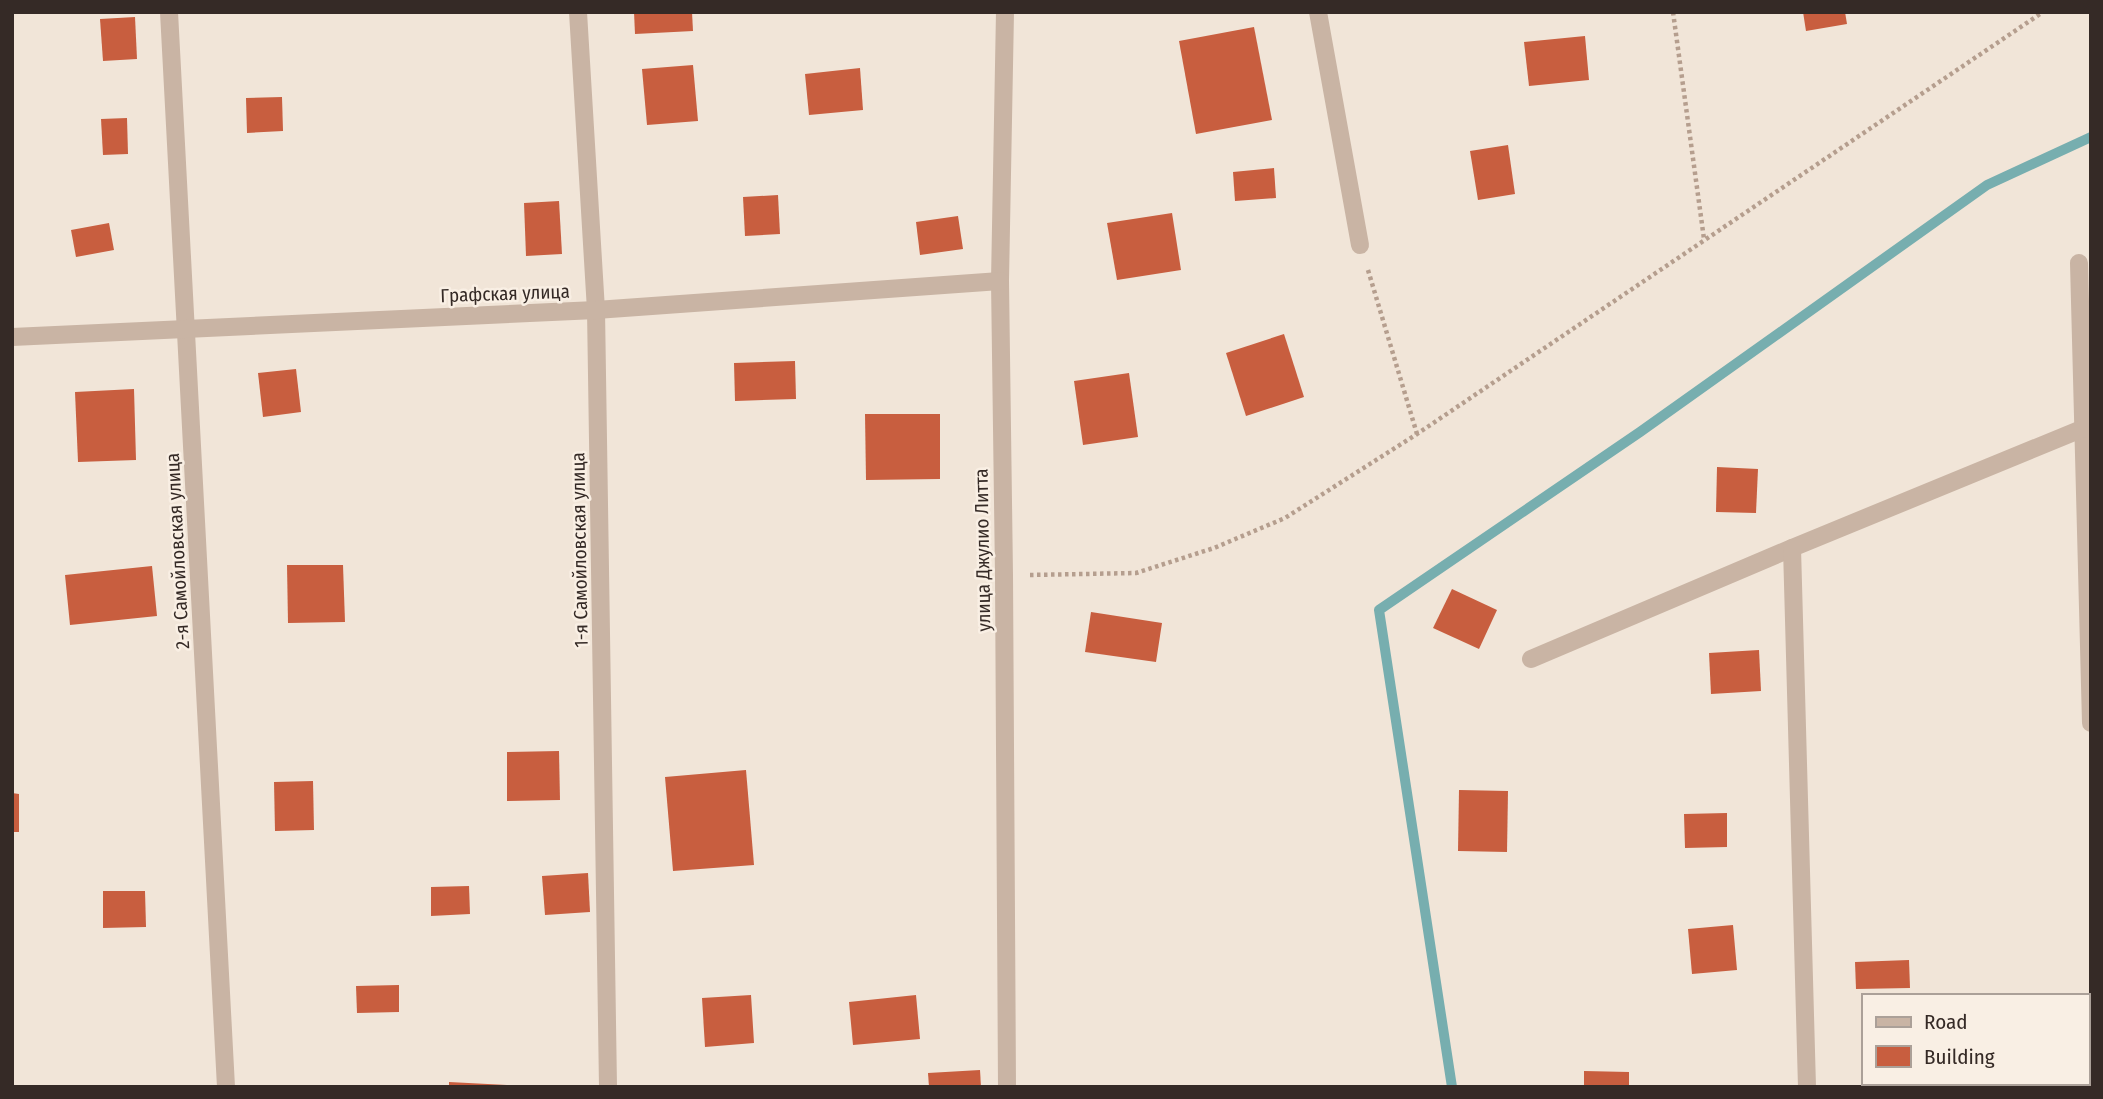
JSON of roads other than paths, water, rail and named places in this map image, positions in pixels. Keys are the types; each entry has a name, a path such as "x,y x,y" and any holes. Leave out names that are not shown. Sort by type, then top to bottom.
{"street":[{"name":"2-я Самойловская улица","path":"169,12 226,1087"},
{"name":"1-я Самойловская улица","path":"578,12 596,310 608,1087"},
{"name":"улица Джулио Литта","path":"1005,12 1000,281 1007,1087"},
{"path":"1318,12 1360,245"},
{"path":"2079,262 2088,428 2091,723"},
{"name":"Графская улица","path":"12,337 596,310 1000,281"},
{"path":"1531,659 1792,548 2088,428"},
{"path":"1792,548 1807,1087"}],"waterway":[{"path":"1452,1087 1379,610 1640,432 1987,185 2091,137"}]}
